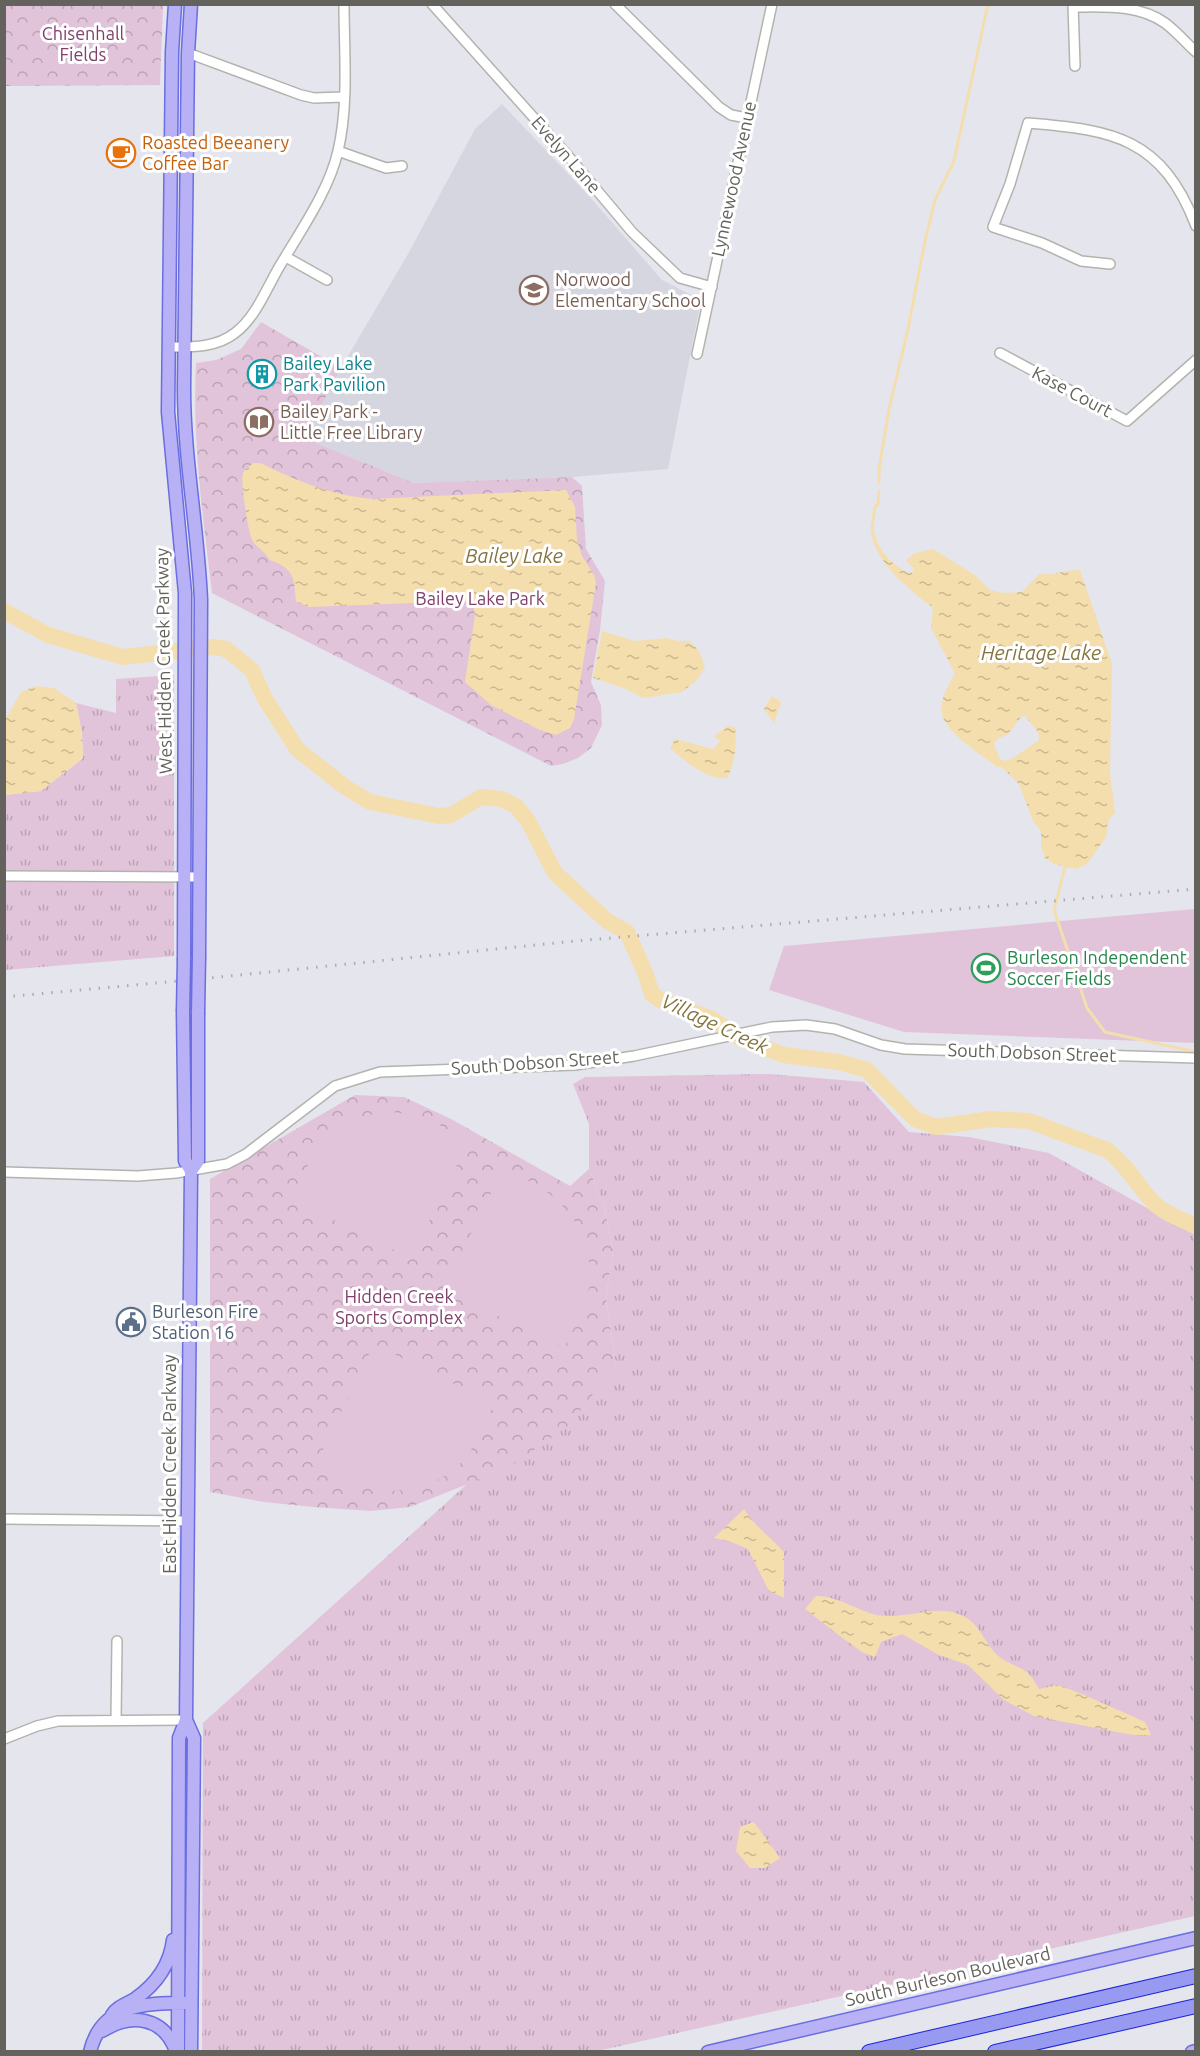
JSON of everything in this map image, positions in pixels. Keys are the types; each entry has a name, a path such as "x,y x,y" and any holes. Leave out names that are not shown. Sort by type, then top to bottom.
{"highway":[{"path":"868,2052 1196,1976"},
{"path":"995,2052 1196,2006"}],"main road":[{"name":"West Hidden Creek Parkway","path":"175,4 172,76 169,432 185,593 183,1011 185,1161 191,1171 198,1161 201,600 195,522 184,434 190,4"},
{"name":"East Hidden Creek Parkway","path":"177,2052 179,1738 186,1720 191,1171"},
{"name":"East Hidden Creek Parkway","path":"186,1720 194,1738 191,2052"},
{"path":"90,2052 96,2034 116,2009 133,2000 148,1988 163,1970 172,1950 177,1910"},
{"name":"South Burleson Boulevard","path":"708,2052 1196,1938"},
{"path":"112,2016 146,2004 192,2003"},
{"path":"96,2034 120,2022 143,2020 164,2030 172,2040 177,2052"}],"street":[{"path":"169,347 218,343 237,331 253,313 320,197 334,167 342,131 344,4"},
{"name":"Evelyn Lane","path":"432,4 569,157 632,232 680,278 712,287"},
{"path":"615,4 719,107 731,115 747,118"},
{"name":"Lynnewood Avenue","path":"697,354 772,4"},
{"path":"1075,66 1073,6 1114,6 1141,12 1164,22 1196,52"},
{"path":"188,53 301,95 314,98 343,97"},
{"path":"1110,264 1081,261 1042,243 993,227 1010,184 1028,123 1069,126 1132,142 1150,155 1167,173 1185,199 1196,226"},
{"path":"338,151 386,168 402,166"},
{"path":"286,257 327,280"},
{"name":"Kase Court","path":"1000,353 1127,421 1196,360"},
{"path":"4,876 199,877"},
{"name":"South Dobson Street","path":"4,1172 138,1176 218,1166 236,1160 335,1086 380,1072 575,1065 634,1056 772,1027 806,1025 835,1029 881,1045 905,1049 1196,1058"},
{"path":"4,1519 188,1521"},
{"path":"116,1720 117,1641"},
{"path":"6,1735 58,1721 186,1720"}],"shaded area":[{"name":"Norwood Elementary School","path":"502,104 589,196 662,280 701,300 668,469 572,477 414,483 304,438 341,368 408,254 475,129"}],"green space":[{"name":"Chisenhall Fields","path":"4,5 163,5 160,85 5,86"},
{"name":"Bailey Lake Park","path":"261,322 341,368 304,438 414,483 572,477 582,486 586,549 605,581 591,682 601,705 602,725 591,748 578,758 551,766 212,593 197,450 196,363 216,360 241,349"},
{"path":"174,675 174,956 5,970 5,795 41,791 83,758 82,733 76,703 116,713 116,679"},
{"name":"Burleson Independent Soccer Fields","path":"1195,909 1195,1043 904,1032 769,990 784,946"},
{"path":"770,1074 864,1082 909,1132 969,1137 1049,1153 1195,1235 1195,1916 598,2051 202,2052 203,1723 468,1483 508,1468 616,1365 606,1297 613,1250 604,1206 589,1169 589,1124 573,1084 585,1077"},
{"name":"Hidden Creek Sports Complex","path":"355,1095 404,1097 451,1119 570,1186 589,1169 604,1206 613,1250 606,1297 616,1365 568,1426 508,1468 410,1507 371,1511 313,1507 264,1502 210,1492 210,1179"},
{"path":"392,1112 422,1116 469,1141 415,1249 408,1255 292,1199 318,1148 337,1129 363,1116"},
{"path":"504,1168 544,1190 557,1200 578,1227 584,1242 590,1274 588,1291 584,1307 564,1348 446,1288 447,1281"},
{"path":"382,1348 494,1404 471,1450 450,1473 407,1490 376,1490 361,1487 315,1466 370,1352"}],"water":[{"name":"Bailey Lake","path":"254,463 260,463 328,491 373,499 566,490 575,507 577,541 596,583 574,719 570,728 556,735 540,730 491,705 465,682 475,615 473,605 463,601 309,607 296,602 292,575 284,567 270,560 250,535 242,477 248,467"},
{"name":"Heritage Lake","path":"871,535 875,535 887,557 908,573 913,572 914,569 906,560 915,553 933,549 975,575 990,590 1004,593 1022,592 1039,574 1080,570 1112,664 1110,773 1115,813 1109,819 1106,837 1087,864 1076,869 1054,864 1045,858 1041,846 1041,831 1033,821 1019,784 1001,767 997,767 950,729 941,708 945,692 955,673 931,628 933,608 896,576 875,546","holes":["1024,715 1038,732 1039,740 1013,758 1005,761 1000,759 994,745 997,739 1011,731"]},
{"path":"602,631 635,641 667,638 690,641 699,651 705,667 697,680 682,692 643,698 626,689 593,678"},
{"path":"36,686 54,688 76,703 82,733 83,758 41,791 5,795 5,720 21,692"},
{"path":"772,696 781,702 774,723 764,709"},
{"path":"728,726 735,727 736,739 734,760 727,778 704,773 670,748 675,739 713,749 720,741 714,736"},
{"path":"744,1509 784,1552 784,1598 769,1591 748,1549 714,1538"},
{"path":"816,1596 835,1599 878,1615 898,1616 942,1611 962,1615 976,1626 997,1655 1026,1671 1039,1689 1058,1685 1082,1694 1145,1722 1151,1735 1133,1735 1034,1716 1004,1700 968,1665 939,1655 902,1634 881,1642 875,1657 862,1652 805,1609"},
{"path":"754,1822 780,1858 765,1868 750,1868 736,1851 740,1827"}],"waterway":[{"path":"879,482 889,409 908,329 925,241 935,200 954,161 988,4"},
{"path":"874,538 872,528 879,491"},
{"name":"Village Creek","path":"4,611 48,635 123,657 213,647 226,649 252,670 264,697 297,749 345,787 370,802 439,816 451,815 481,797 501,799 516,806 528,821 555,873 607,921 627,932 652,994 660,1000 712,1019 741,1039 784,1055 839,1062 867,1070 915,1119 936,1127 991,1119 1029,1121 1107,1150 1125,1167 1156,1205 1196,1226"},
{"path":"1066,863 1054,910 1087,1008 1105,1032 1196,1052"}],"railway":[{"path":"4,997 575,941 1196,889"}],"place":[{"name":"Roasted Beeanery Coffee Bar","path":"121,153"},
{"name":"Norwood Elementary School","path":"534,290"},
{"name":"Bailey Lake Park Pavilion","path":"262,374"},
{"name":"Bailey Park - Little Free Library","path":"259,422"},
{"name":"Burleson Independent Soccer Fields","path":"986,968"},
{"name":"Burleson Fire Station 16","path":"131,1322"}]}
